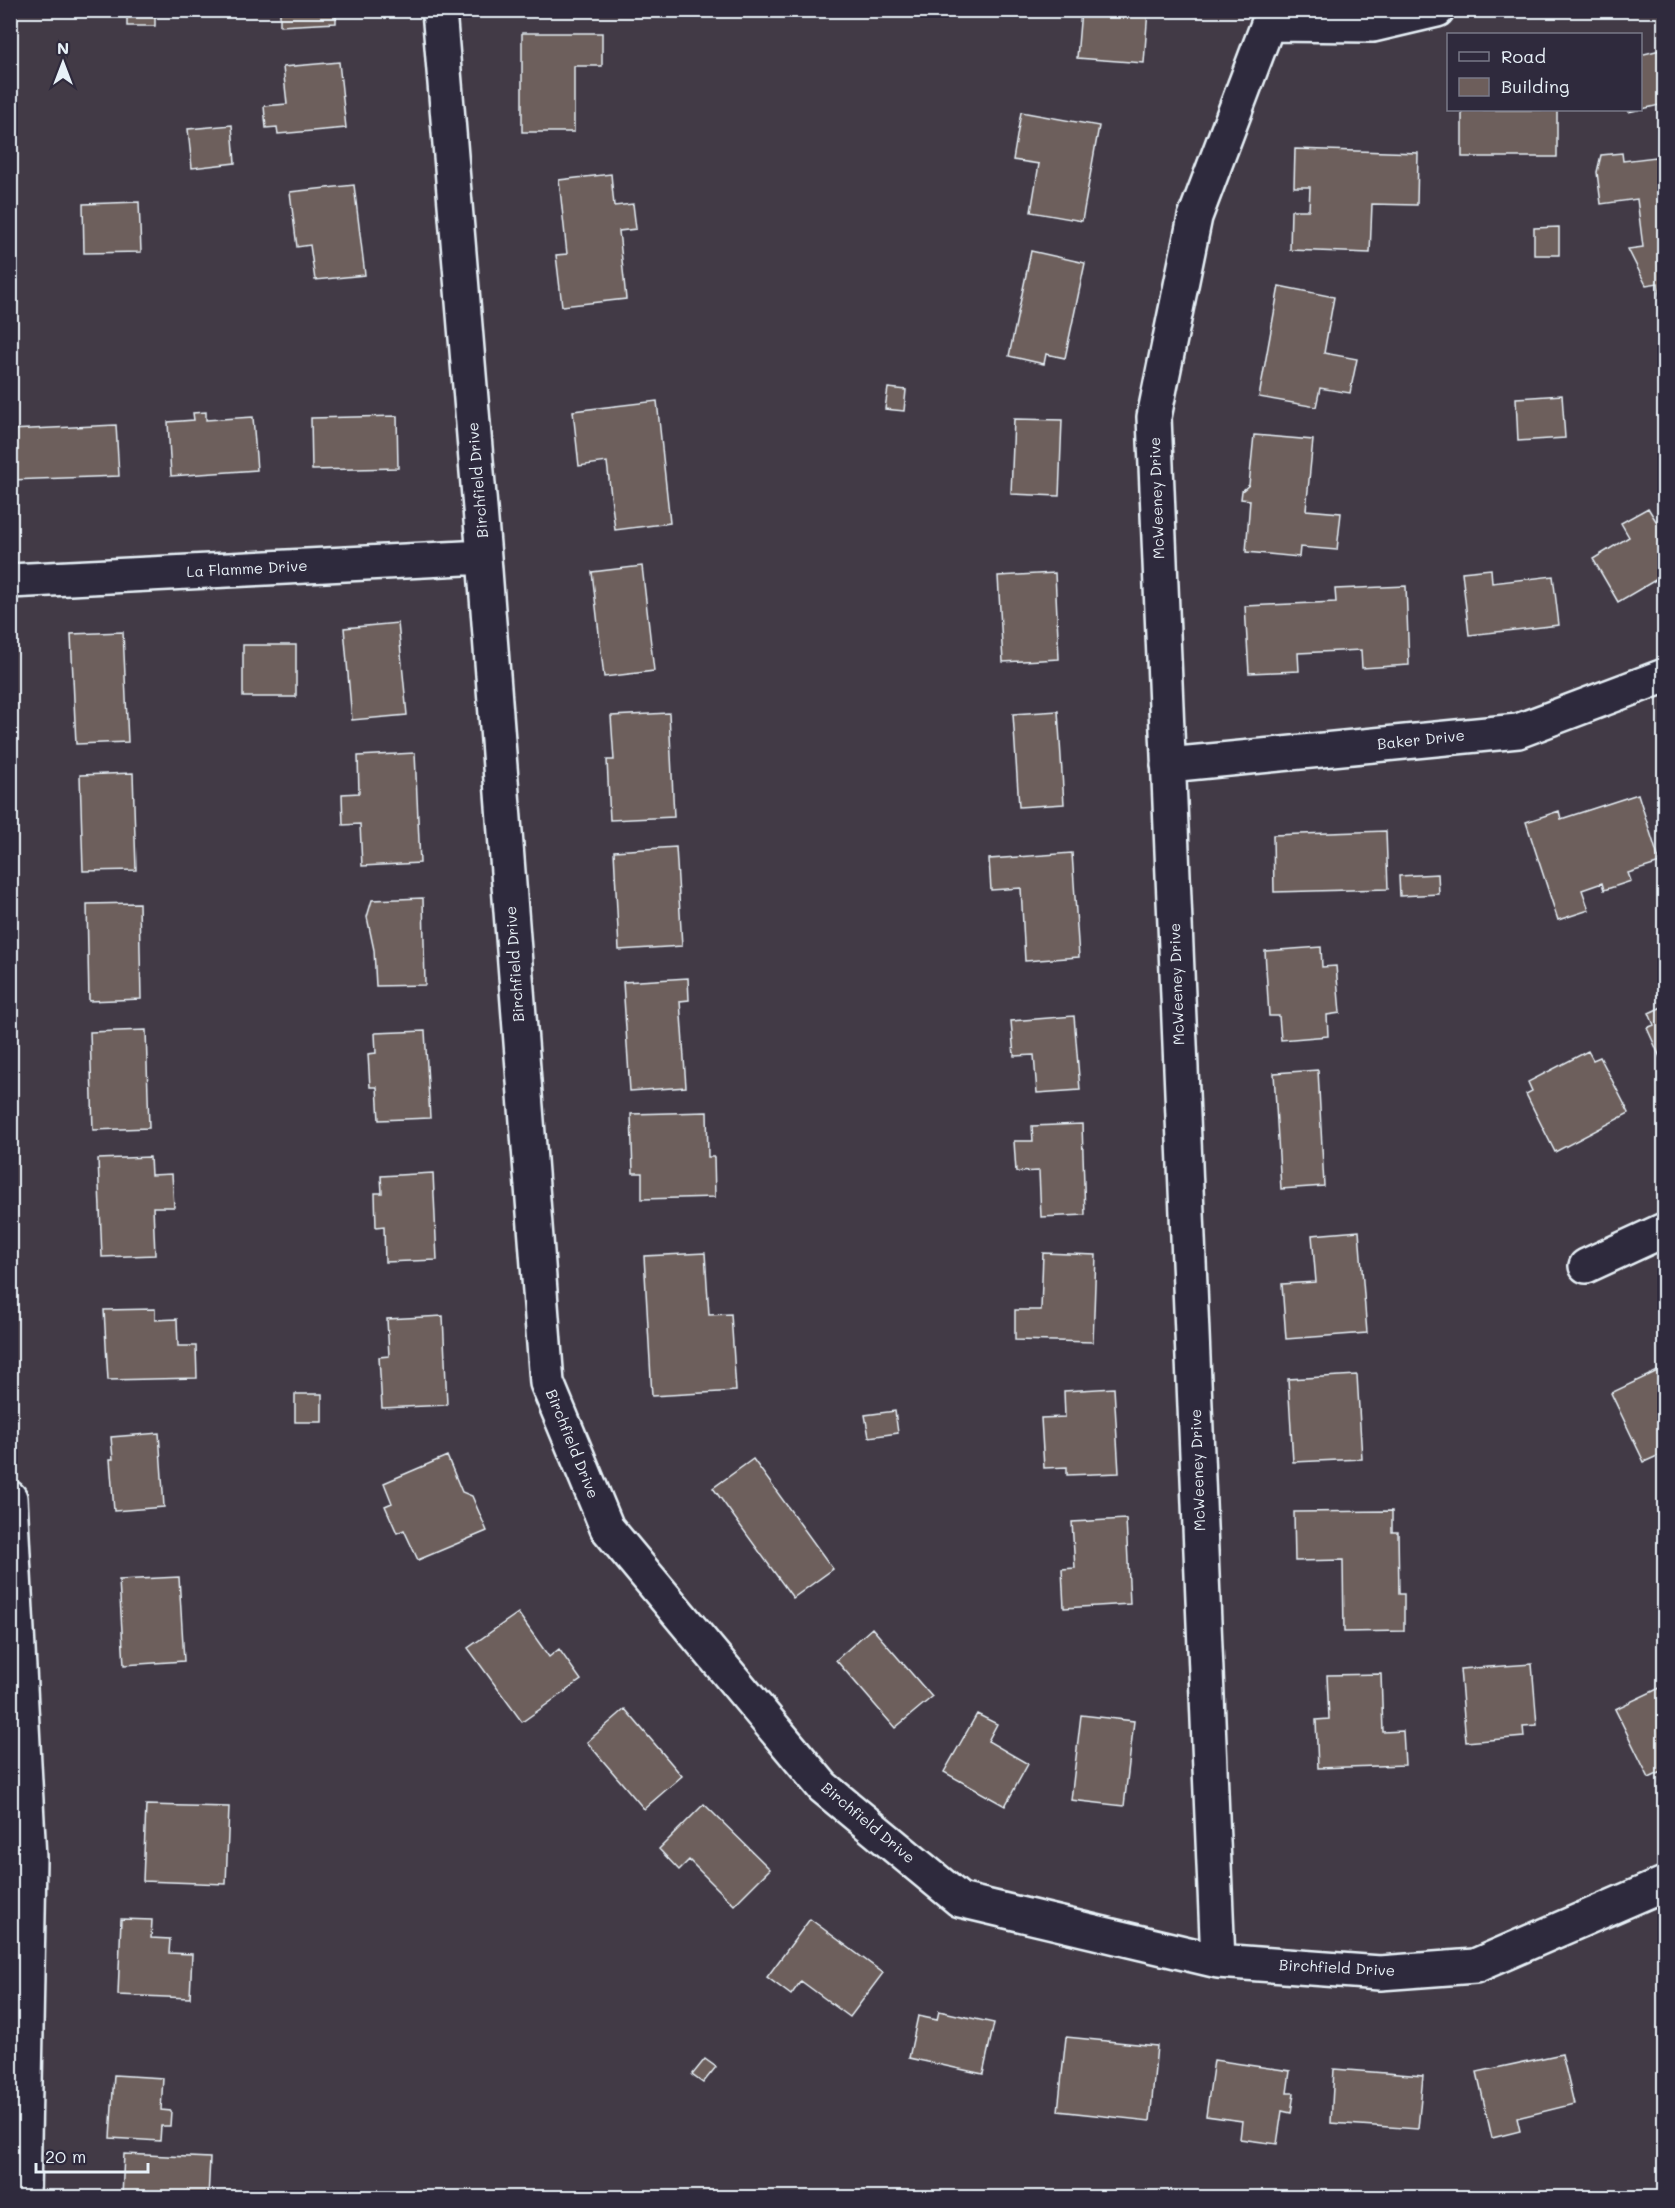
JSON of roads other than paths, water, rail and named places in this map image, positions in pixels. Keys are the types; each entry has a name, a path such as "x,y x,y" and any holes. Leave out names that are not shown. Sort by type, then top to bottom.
{"street":[{"name":"Birchfield Drive","path":"439,10 484,557 547,1383 607,1528 823,1787 960,1900 1218,1961 1380,1973 1476,1966 1665,1884"},
{"path":"1265,17 1373,25 1437,10"},
{"name":"McWeeney Drive","path":"1218,1961 1154,417 1195,217 1265,17"},
{"name":"La Flamme Drive","path":"10,581 484,557"},
{"name":"Baker Drive","path":"1168,765 1518,731 1665,676"},
{"path":"1586,1266 1665,1230"},
{"path":"10,1498 20,1858 23,2198"}]}
